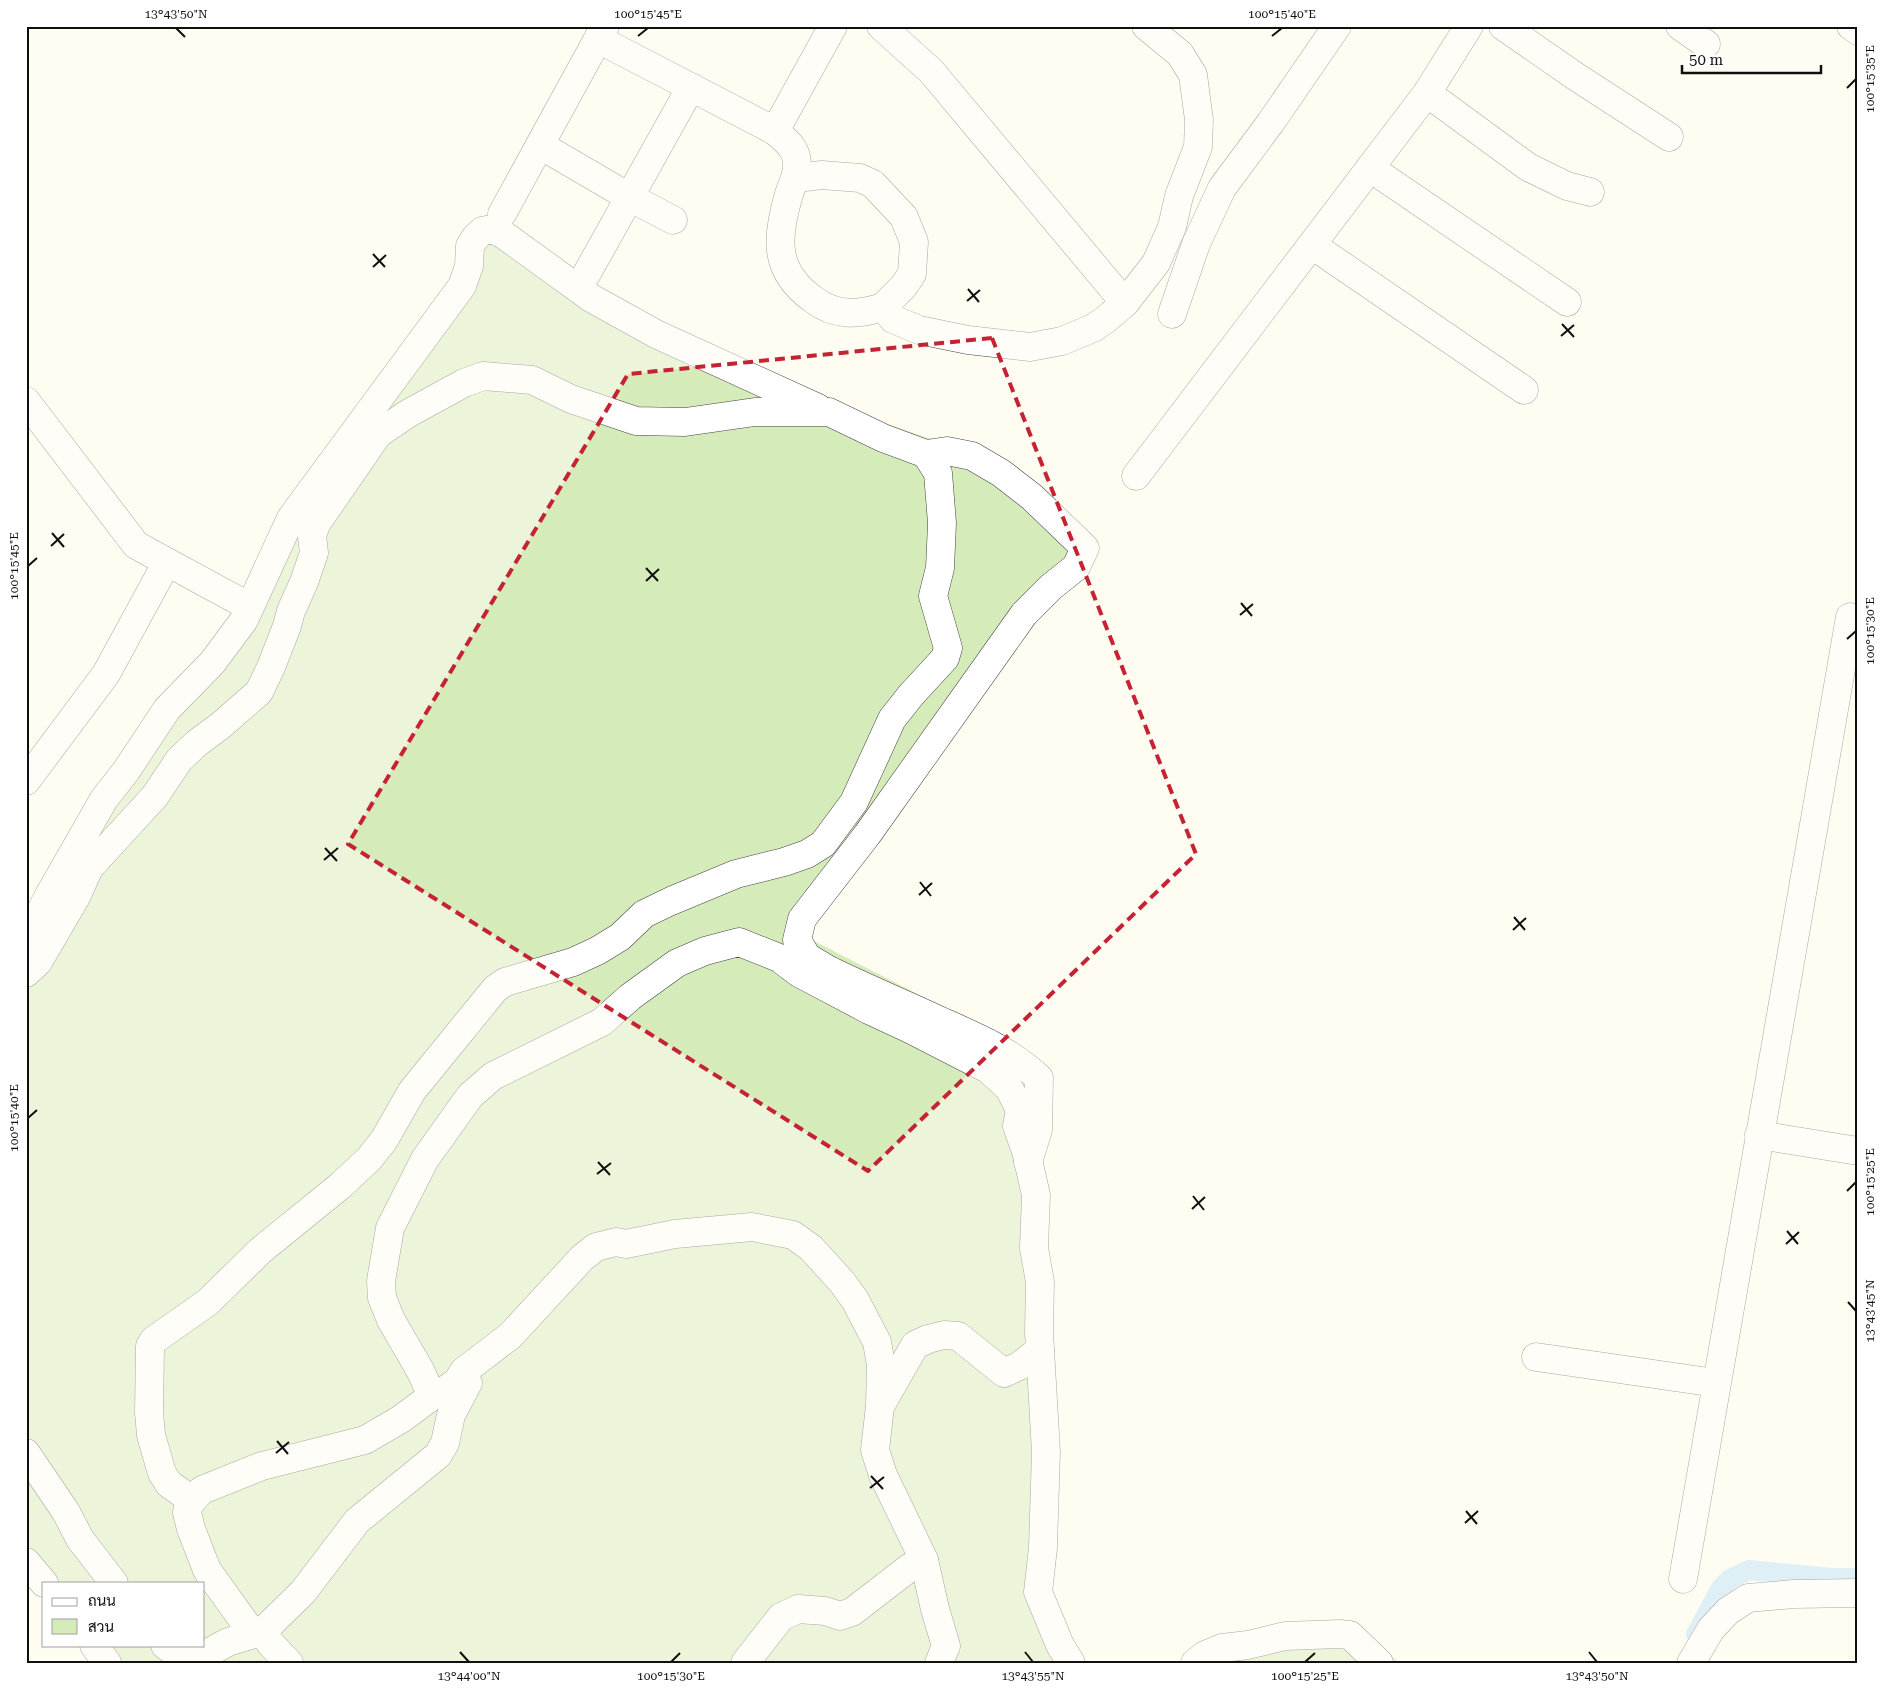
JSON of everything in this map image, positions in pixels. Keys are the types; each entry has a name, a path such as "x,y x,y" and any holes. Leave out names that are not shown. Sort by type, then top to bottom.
{"street":[{"path":"775,131 833,26"},
{"path":"881,26 931,71 1125,303"},
{"path":"883,307 893,319 919,330 968,340 1030,348 1062,341 1092,328 1125,303 1156,263 1172,227 1178,196 1198,147 1199,120 1193,75 1180,54 1146,26"},
{"path":"1172,314 1196,244 1222,188 1271,122 1337,26"},
{"path":"1136,476 1427,93 1468,26"},
{"path":"1503,26 1575,76 1669,136"},
{"path":"1680,26 1706,44"},
{"path":"502,214 601,33 691,88 775,131 791,144 798,165 796,178 785,208 780,241 781,260 785,270 801,290 815,301 830,309 851,314 863,313 883,307 903,288 912,274 914,242 904,217 873,184 860,178 822,175 796,178"},
{"path":"586,275 691,88"},
{"path":"1427,93 1528,167 1567,186 1590,192"},
{"path":"540,145 629,197 673,220"},
{"path":"1370,168 1567,302"},
{"path":"26,940 48,897 104,799 126,771 167,709 212,663 247,614 291,518 462,286 469,266 470,246 482,231 492,229 504,235 591,298 656,334 829,413"},
{"path":"1312,245 1524,390"},
{"path":"26,973 38,962 76,897 89,868 155,796 179,760 259,692 271,667 314,553 312,536 316,524 378,434 409,413 464,383 484,376 532,380 571,399 636,421 685,422 756,412 829,412 883,438 926,454 947,452 972,456 1032,496 1084,548 1076,567 1051,586 1024,614 867,835 802,919 797,940 808,957 827,969 969,1033 1006,1053 1027,1067 1039,1078 1038,1130 1028,1162"},
{"path":"26,401 136,545 167,562 247,614"},
{"path":"192,1500 169,1484 162,1473 151,1435 148,1412 150,1346 154,1340 208,1302 260,1251 340,1186 369,1158 384,1140 412,1091 495,990 505,982 573,962 598,951 620,937 644,914 671,901 736,874 807,854 823,844 854,802 892,719 945,658 948,648 933,596 940,568 942,523 938,473 926,454"},
{"path":"26,781 106,674 167,562"},
{"path":"1683,1579 1850,617"},
{"path":"432,1396 420,1370 391,1320 382,1298 381,1280 390,1228 425,1160 470,1096 493,1076 602,1022 630,997 677,963 705,950 739,942 779,958 799,972 834,991 988,1069 1009,1088 1020,1110 1017,1126 1036,1195 1034,1248 1040,1282 1040,1350 1046,1452 1038,1592 1060,1645 1071,1663"},
{"path":"1759,1134 1858,1151"},
{"path":"175,1655 199,1658 228,1642 258,1632 303,1592 357,1521 438,1455 445,1443 464,1371 510,1336 586,1261 596,1246 616,1242 626,1244 676,1234 752,1227 793,1235 811,1248 856,1300 877,1342 881,1365 880,1406 875,1450 878,1463 924,1560 946,1646 939,1663"},
{"path":"880,1406 915,1345 928,1339 944,1334 958,1336 1004,1373 1019,1366 1040,1350"},
{"path":"1536,1357 1716,1383"},
{"path":"289,1663 258,1632 207,1570 187,1512 189,1504 202,1490 262,1466 365,1440 401,1419 432,1396 441,1394 462,1382"},
{"path":"26,1453 66,1512 80,1539 113,1582"},
{"path":"746,1663 781,1617 798,1609 825,1611 840,1616 852,1612 909,1568 924,1560"},
{"path":"26,1562 43,1582"},
{"path":"1691,1663 1711,1629 1728,1611 1748,1598 1794,1594 1858,1593"},
{"path":"1195,1663 1205,1655 1222,1648 1248,1645 1285,1636 1339,1634 1350,1635 1379,1663"},
{"path":"95,1646 107,1663"}],"highlighted area":[{"path":"992,338 1196,854 868,1171 348,844 628,374"}],"green space":[{"path":"483,236 786,388 1010,467 1085,538 805,930 814,941 1017,1045 1035,1061 1039,1563 1075,1663 112,1663 100,1646 205,1646 205,1582 51,1582 26,1549 26,939 187,682"},
{"path":"1344,1619 1360,1627 1400,1663 1188,1663 1221,1639"}],"waterway":[{"path":"1696,1634 1721,1588 1730,1579 1749,1570 1832,1578 1858,1578"}]}
